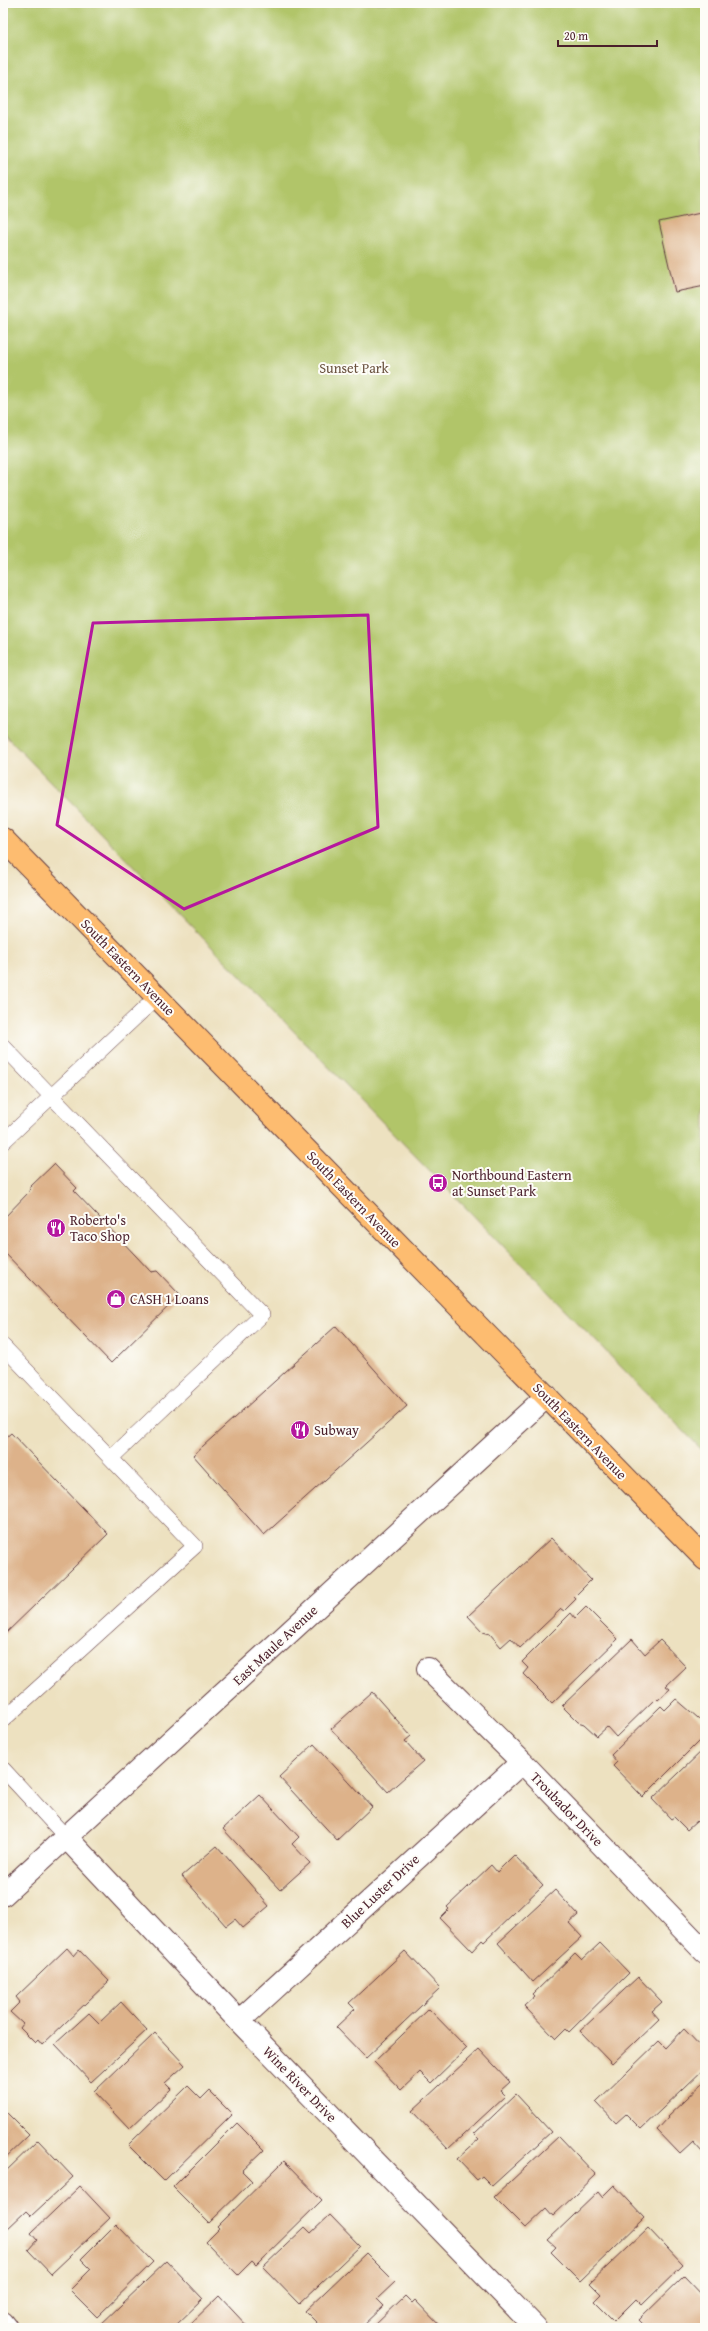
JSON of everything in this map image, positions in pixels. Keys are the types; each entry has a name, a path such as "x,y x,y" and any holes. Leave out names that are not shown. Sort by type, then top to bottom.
{"main road":[{"name":"South Eastern Avenue","path":"3,839 705,1559"}],"street":[{"name":"East Maule Avenue","path":"3,1895 546,1396"},
{"name":"Troubador Drive","path":"428,1669 522,1762 705,1952"},
{"name":"Blue Luster Drive","path":"239,2021 522,1762"},
{"name":"Wine River Drive","path":"66,1837 239,2021 536,2328"},
{"path":"3,2324 7,2328"}],"lane":[{"path":"3,1142 157,997"},
{"path":"3,1046 262,1315 111,1458"},
{"path":"3,1346 195,1546 3,1720"},
{"path":"3,1769 66,1837"}],"highlighted area":[{"path":"368,615 378,827 184,909 57,825 93,623"}],"green space":[{"name":"Sunset Park","path":"3,3 705,3 705,1453 3,733"}],"building":[{"path":"705,212 705,286 675,292 659,222"},
{"path":"54,1164 77,1188 74,1191 151,1272 157,1271 180,1295 111,1363 3,1251 3,1219 29,1192 30,1187"},
{"name":"Subway","path":"336,1326 407,1406 264,1535 193,1455"},
{"path":"11,1433 108,1534 3,1636 3,1440"},
{"path":"551,1538 591,1580 574,1597 576,1599 564,1611 561,1609 520,1648 511,1638 501,1647 490,1634 483,1632 468,1616"},
{"path":"586,1607 618,1639 552,1703 523,1674 528,1668 522,1662 571,1613 575,1618"},
{"path":"632,1639 645,1654 660,1640 686,1667 666,1686 670,1689 658,1700 656,1698 616,1737 607,1727 597,1736 584,1724 578,1722 562,1706"},
{"path":"372,1692 411,1736 405,1741 423,1761 388,1792 331,1729"},
{"path":"676,1699 705,1724 703,1728 705,1735 643,1797 613,1766 617,1762 611,1755 661,1706 665,1710"},
{"path":"314,1744 372,1807 337,1840 279,1777"},
{"path":"705,1748 705,1829 697,1821 687,1830 674,1817 671,1819 652,1799"},
{"path":"260,1795 299,1837 292,1844 310,1863 280,1890 223,1829"},
{"path":"217,1846 269,1906 243,1928 235,1919 226,1926 182,1876"},
{"path":"514,1855 543,1885 484,1942 482,1940 472,1951 440,1918 449,1909 447,1907 491,1865 497,1872"},
{"path":"555,1890 578,1915 569,1923 582,1937 533,1982 498,1943"},
{"path":"600,1943 629,1973 569,2032 566,2029 556,2039 524,2006 535,1996 533,1994 575,1953 582,1960"},
{"path":"67,1948 74,1956 79,1950 109,1981 42,2045 38,2040 35,2043 20,2028 23,2024 10,2012 20,2002 16,1997"},
{"path":"405,1951 440,1988 366,2058 336,2027 355,2009 349,2003"},
{"path":"638,1977 662,2002 652,2011 659,2019 612,2064 580,2031"},
{"path":"121,2002 147,2030 91,2082 55,2044 89,2013 99,2023"},
{"path":"429,2009 467,2048 431,2083 420,2072 401,2090 374,2062"},
{"path":"684,2029 705,2051 705,2068 641,2129 626,2114 616,2123 596,2102 659,2041 666,2048"},
{"path":"155,2033 185,2065 165,2083 171,2089 129,2129 94,2092"},
{"path":"479,2049 510,2082 500,2091 505,2096 448,2149 412,2111"},
{"path":"705,2081 705,2151 703,2153 693,2142 680,2154 657,2130 668,2118 667,2117"},
{"path":"188,2086 201,2099 209,2091 232,2114 164,2181 128,2145"},
{"path":"516,2094 551,2132 492,2186 482,2176 477,2180 457,2159 479,2139 474,2134"},
{"path":"3,2109 29,2135 3,2160"},
{"path":"237,2123 264,2150 242,2171 252,2181 209,2223 173,2187"},
{"path":"559,2136 596,2175 553,2216 546,2208 525,2228 494,2197"},
{"path":"38,2140 73,2177 31,2216 26,2211 6,2230 3,2227 3,2174"},
{"path":"284,2161 322,2200 256,2265 252,2261 238,2275 206,2242 219,2229 217,2227"},
{"path":"614,2185 645,2218 580,2281 551,2252 556,2247 548,2240 598,2192 602,2197"},
{"path":"80,2186 110,2218 51,2274 28,2250 37,2240 31,2233"},
{"path":"330,2215 360,2246 299,2304 263,2267 305,2227 311,2233"},
{"path":"116,2224 153,2262 97,2317 70,2290 91,2269 81,2259"},
{"path":"648,2228 683,2265 642,2305 636,2299 614,2321 594,2301 601,2294 590,2283"},
{"path":"366,2253 395,2282 377,2299 384,2306 361,2328 322,2328 305,2311"},
{"path":"167,2261 203,2299 173,2328 98,2327"},
{"path":"684,2276 705,2298 705,2328 647,2328 639,2320"},
{"path":"219,2296 249,2328 186,2328"},
{"path":"405,2296 412,2303 415,2300 442,2328 372,2328"}],"place":[{"name":"Northbound Eastern at Sunset Park","path":"438,1183"},
{"name":"Roberto's Taco Shop","path":"56,1228"},
{"name":"CASH 1 Loans","path":"116,1299"},
{"name":"Subway","path":"300,1430"}]}
